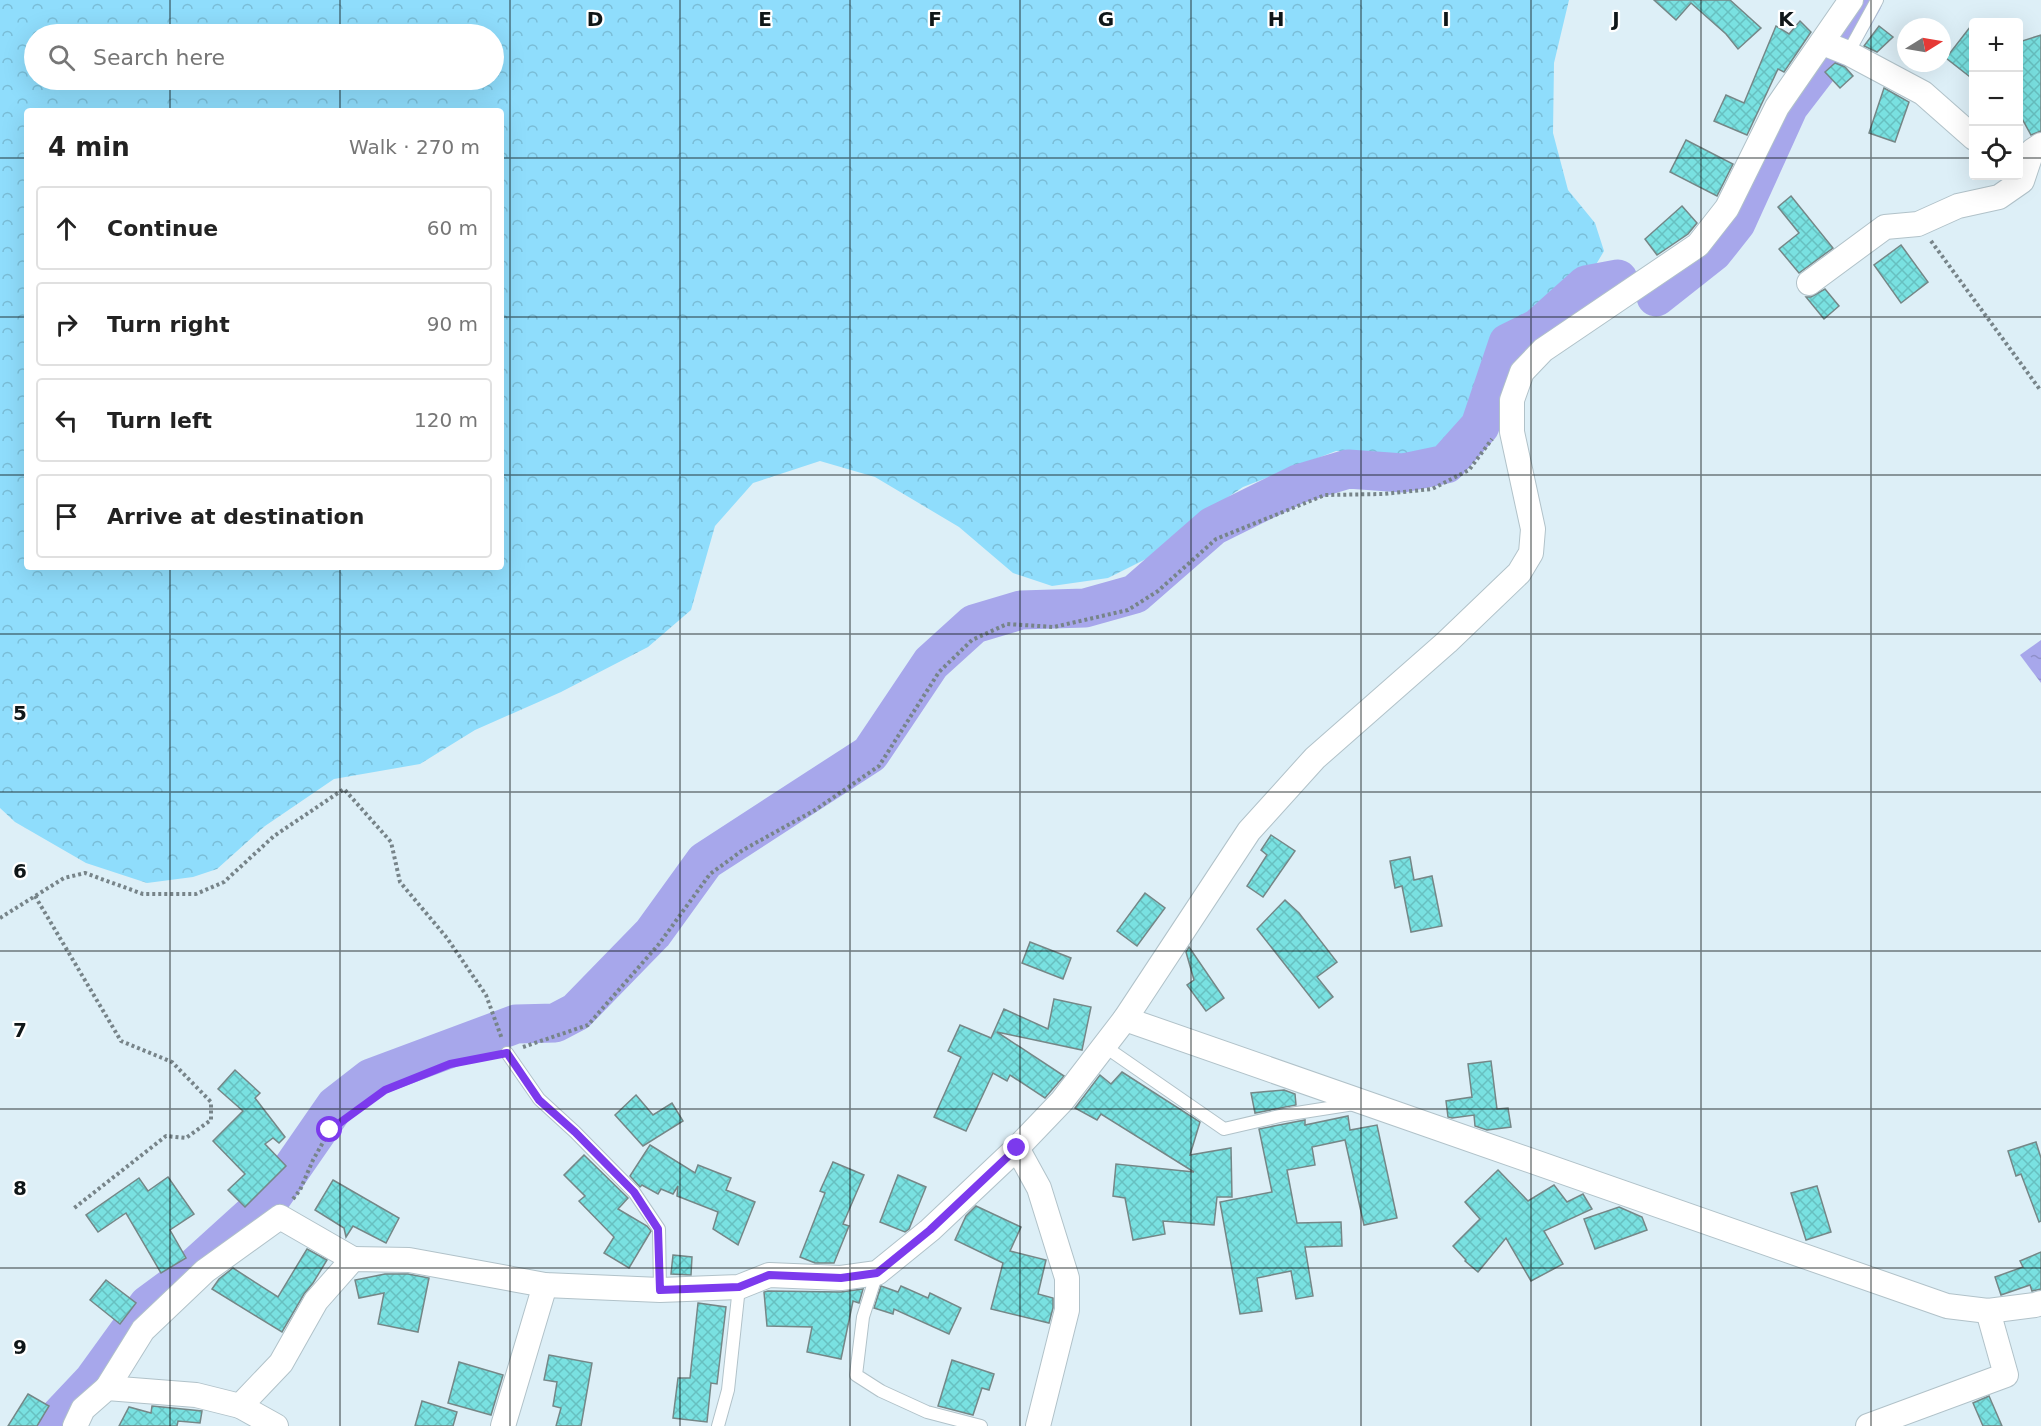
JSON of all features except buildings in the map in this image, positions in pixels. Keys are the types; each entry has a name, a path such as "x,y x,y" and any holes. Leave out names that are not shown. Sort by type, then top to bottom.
{"street":[{"path":"75,1426 83,1409 107,1388 143,1330 205,1271 280,1216 353,1259 409,1260 545,1285 660,1290 739,1287 769,1275 841,1278 877,1273 930,1230 1017,1148 1062,1101 1125,1019 1249,831 1315,758 1447,642 1519,573 1531,553 1533,529 1512,432 1512,400 1522,372 1544,350 1698,245 1727,208 1778,107 1851,0"},
{"path":"1823,44 1848,53 1923,93 1969,134"},
{"path":"2023,170 2032,151 2041,145"},
{"path":"1809,283 1885,227 1918,224 1958,206 1999,196 2017,180"},
{"path":"1125,1019 1947,1306 1988,1311 2035,1305 2041,1302"},
{"path":"1017,1148 1039,1188 1066,1278 1066,1310 1038,1426"},
{"path":"240,1406 281,1363 316,1301 353,1259"},
{"path":"503,1426 545,1285"},
{"path":"1868,1426 2006,1375 1988,1311"},
{"path":"107,1388 196,1395 240,1406 276,1426"}],"lane":[{"path":"1848,53 1877,0"},
{"path":"1104,1046 1224,1129 1284,1115 1364,1102"},
{"path":"507,1053 539,1100 575,1132 634,1192 658,1229 660,1290"},
{"path":"877,1273 863,1317 856,1375 881,1391 927,1412 981,1426"},
{"path":"718,1426 728,1390 739,1287"}],"path":[{"path":"1918,224 2041,391"},
{"path":"280,1216 300,1190 330,1130 385,1090 450,1064 507,1053 588,1025 659,944 710,874 743,850 815,810 879,766 939,672 972,640 1007,624 1054,627 1128,610 1158,591 1216,539 1325,495 1383,494 1432,489 1469,470 1491,440 1512,432"},
{"path":"0,918 64,878 85,873 143,894 196,894 224,882 274,836 344,789 391,842 400,882 447,938 486,995 495,1021"},
{"path":"35,896 121,1041 172,1062 211,1102 211,1120 186,1138 166,1136 73,1209"}],"green space":[{"path":"0,0 1569,0 1554,63 1553,133 1568,190 1595,223 1604,251 1591,273 1552,298 1531,316 1501,331 1465,419 1442,452 1403,458 1364,452 1336,451 1243,487 1184,527 1146,559 1108,578 1052,586 1013,573 959,527 875,477 820,461 753,483 715,526 691,610 648,647 561,692 475,730 420,764 334,779 265,826 217,869 193,877 147,883 86,863 15,822 0,808"}],"water":[{"path":"2041,640 2041,683 2020,655"}],"waterway":[{"path":"1656,297 1713,252 1736,223 1789,106 1842,37 1863,0"},
{"path":"55,1426 60,1416 93,1381 148,1305 175,1285 272,1197 335,1106 371,1078 516,1024 555,1023 576,1012 653,933 705,861 870,754 931,663 974,624 1021,610 1085,608 1135,594 1213,526 1298,484 1348,469 1403,473 1446,464 1480,426 1508,343 1538,328 1586,285 1618,279"}],"route":[{"path":"330,1130 385,1090 450,1064 507,1053 539,1100 575,1132 634,1192 658,1229 660,1290 739,1287 769,1275 841,1278 877,1273 930,1230 1017,1148"}]}
